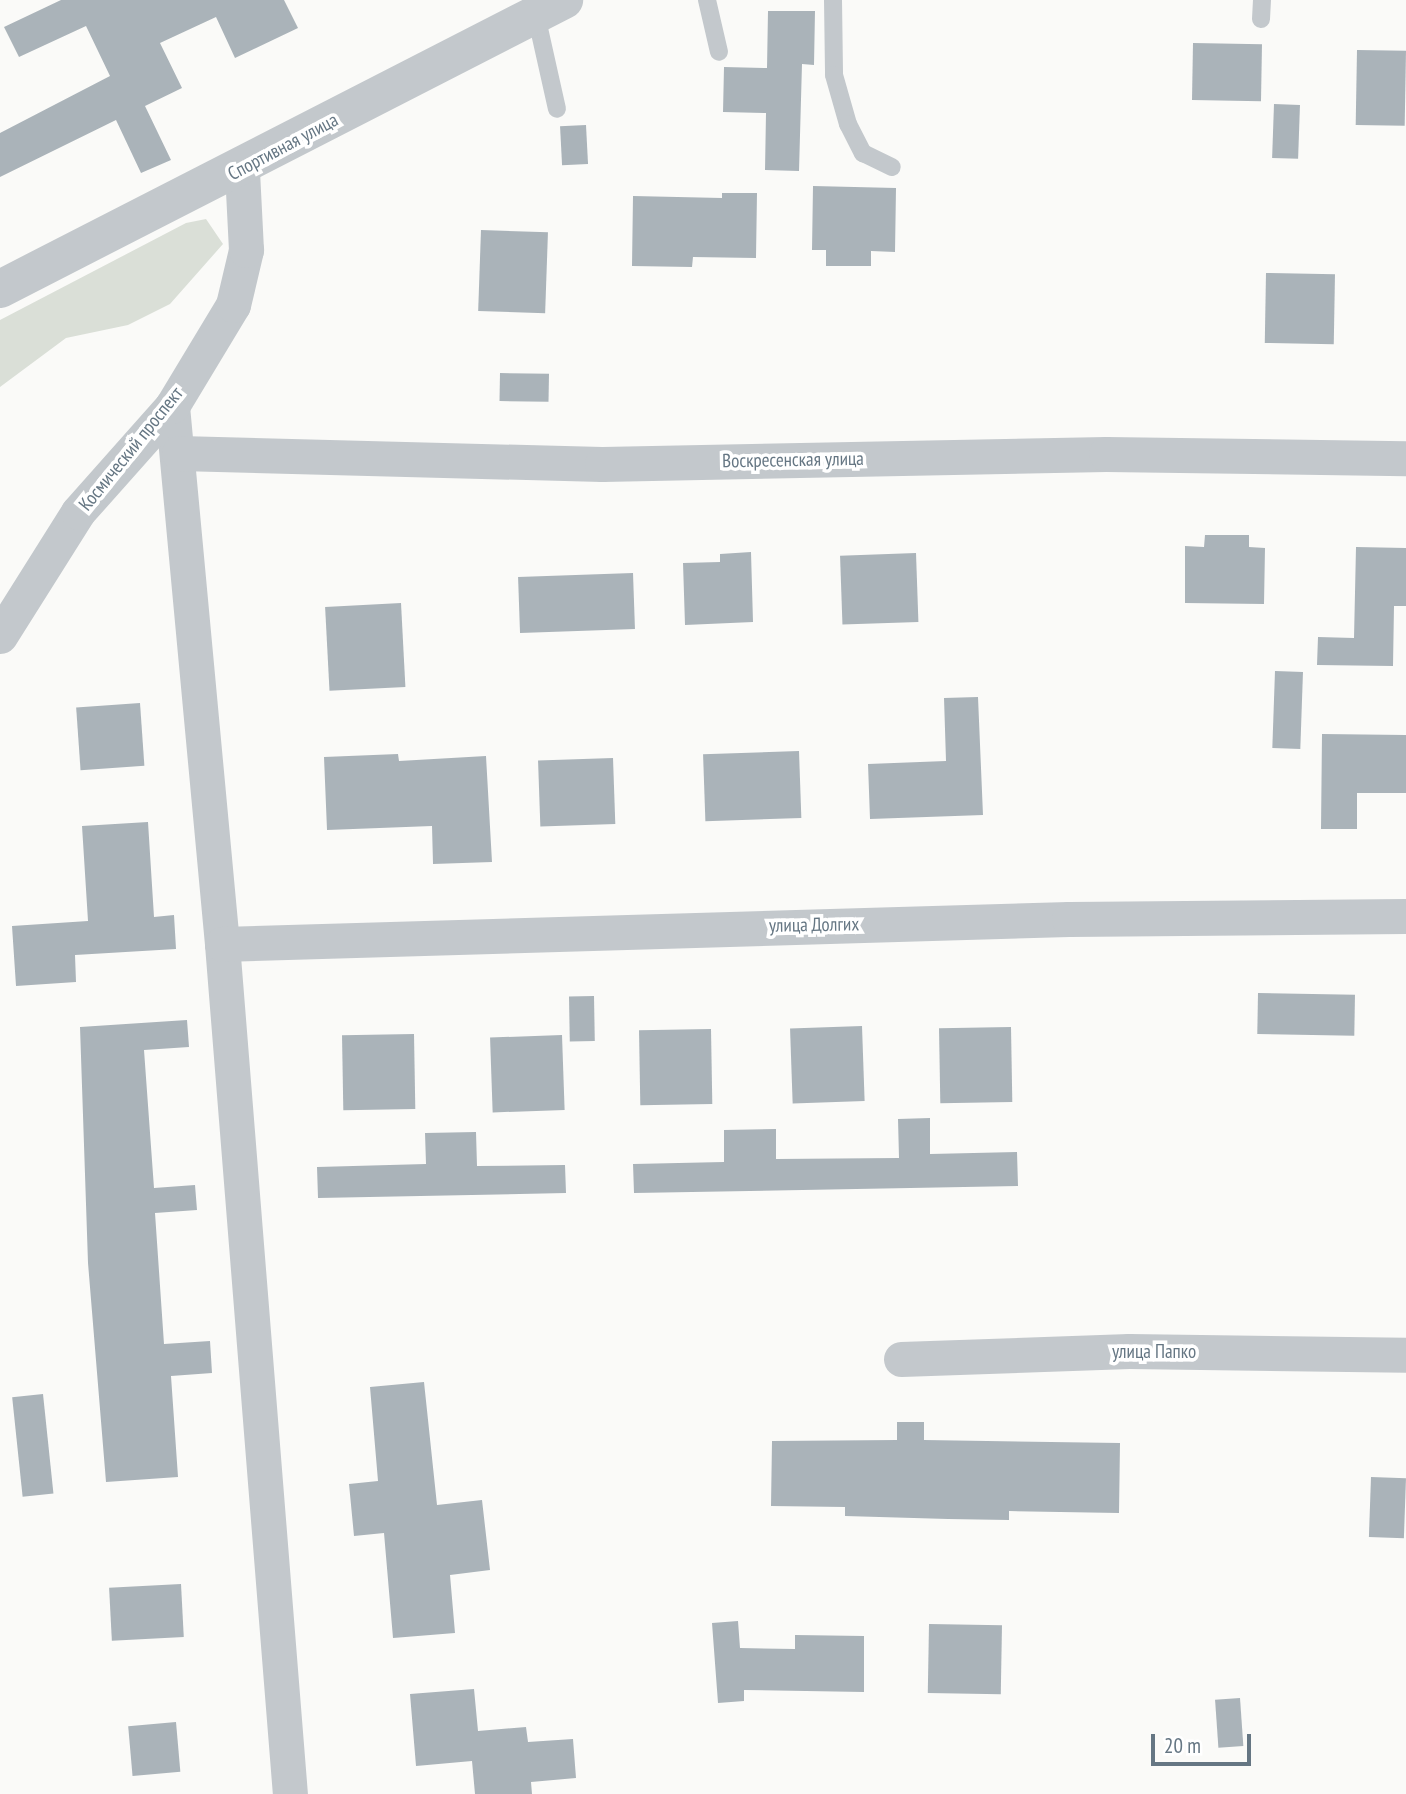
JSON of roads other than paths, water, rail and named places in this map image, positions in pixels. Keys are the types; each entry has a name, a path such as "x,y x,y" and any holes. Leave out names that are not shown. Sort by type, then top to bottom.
{"street":[{"name":"Спортивная улица","path":"0,289 242,170 550,7"},
{"name":"Космический проспект","path":"0,636 78,512 172,406 233,304 246,250 242,170"},
{"path":"172,406 179,453 222,944 290,1794"},
{"name":"Воскресенская улица","path":"179,453 602,464 1106,454 1406,457"},
{"name":"улица Долгих","path":"222,944 1013,920 1406,916"},
{"name":"улица Папко","path":"901,1359 1090,1351 1406,1355"}],"lane":[{"path":"707,0 719,52"},
{"path":"833,0 834,75 848,124 863,153 892,167"},
{"path":"1261,19 1262,0"},
{"path":"550,7 557,109"}]}
